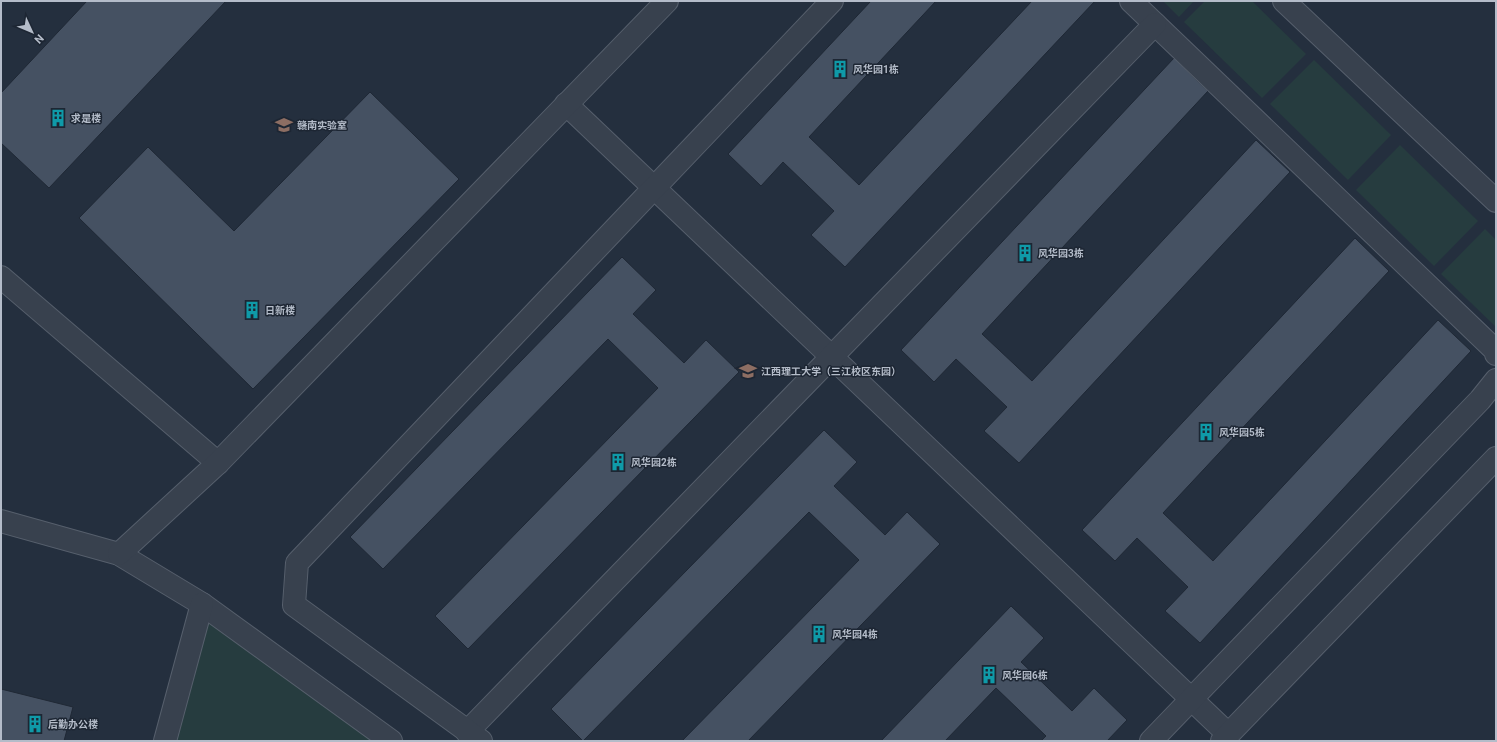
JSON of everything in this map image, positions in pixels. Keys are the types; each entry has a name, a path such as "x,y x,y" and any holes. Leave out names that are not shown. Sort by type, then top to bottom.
{"street":[{"path":"119,554 218,463 667,1"},
{"path":"832,1 653,187 297,563 294,605 474,736 831,356 1155,24"},
{"path":"1131,1 1496,351 1496,354"},
{"path":"1284,1 1496,201"},
{"path":"566,104 1192,700 1225,738 1496,458"},
{"path":"1,277 218,463"},
{"path":"1151,741 1475,406 1496,383 1496,380"},
{"path":"1,521 119,554 202,604 391,741"},
{"path":"165,741 202,604"}],"green space":[{"path":"1163,1 1194,1 1179,17"},
{"path":"1205,1 1252,1 1306,54 1262,98 1184,22"},
{"path":"1314,60 1391,135 1348,180 1270,104"},
{"path":"1400,145 1478,221 1434,266 1356,190"},
{"path":"1485,229 1496,240 1496,327 1441,274"},
{"path":"202,604 391,741 165,741"}],"building":[{"name":"求是楼","path":"87,1 226,1 49,188 1,143 1,93"},
{"name":"风华园1栋","path":"871,1 936,1 809,137 859,185 1032,1 1095,1 845,267 811,235 834,211 783,162 761,186 728,154"},
{"name":"风华园3栋","path":"1174,58 1208,91 982,334 1032,381 1256,140 1290,172 1019,463 984,431 1007,407 956,359 934,382 901,350"},
{"name":"日新楼","path":"370,92 459,179 253,389 79,218 148,147 234,231"},
{"name":"风华园5栋","path":"1355,238 1389,271 1163,513 1213,561 1438,320 1471,351 1200,643 1165,611 1188,587 1137,538 1115,561 1082,530"},
{"name":"风华园2栋","path":"622,257 656,290 633,314 684,363 706,340 739,372 468,649 435,616 658,388 608,339 383,569 350,537"},
{"name":"风华园4栋","path":"824,430 857,462 834,486 885,535 907,512 940,544 748,741 682,741 859,560 809,512 583,741 551,709"},
{"name":"风华园6栋","path":"1011,606 1044,638 1021,662 1072,711 1094,688 1127,720 1107,741 1041,741 1046,736 996,688 945,741 881,741"},
{"name":"后勤办公楼","path":"1,689 73,707 64,741 1,741"}],"place":[{"name":"风华园1栋","path":"840,69"},
{"name":"求是楼","path":"58,118"},
{"name":"赣南实验室","path":"284,125"},
{"name":"风华园3栋","path":"1025,253"},
{"name":"日新楼","path":"252,310"},
{"name":"江西理工大学（三江校区东园）","path":"748,371"},
{"name":"风华园5栋","path":"1206,432"},
{"name":"风华园2栋","path":"618,462"},
{"name":"风华园4栋","path":"819,634"},
{"name":"风华园6栋","path":"989,675"},
{"name":"后勤办公楼","path":"35,724"}]}
